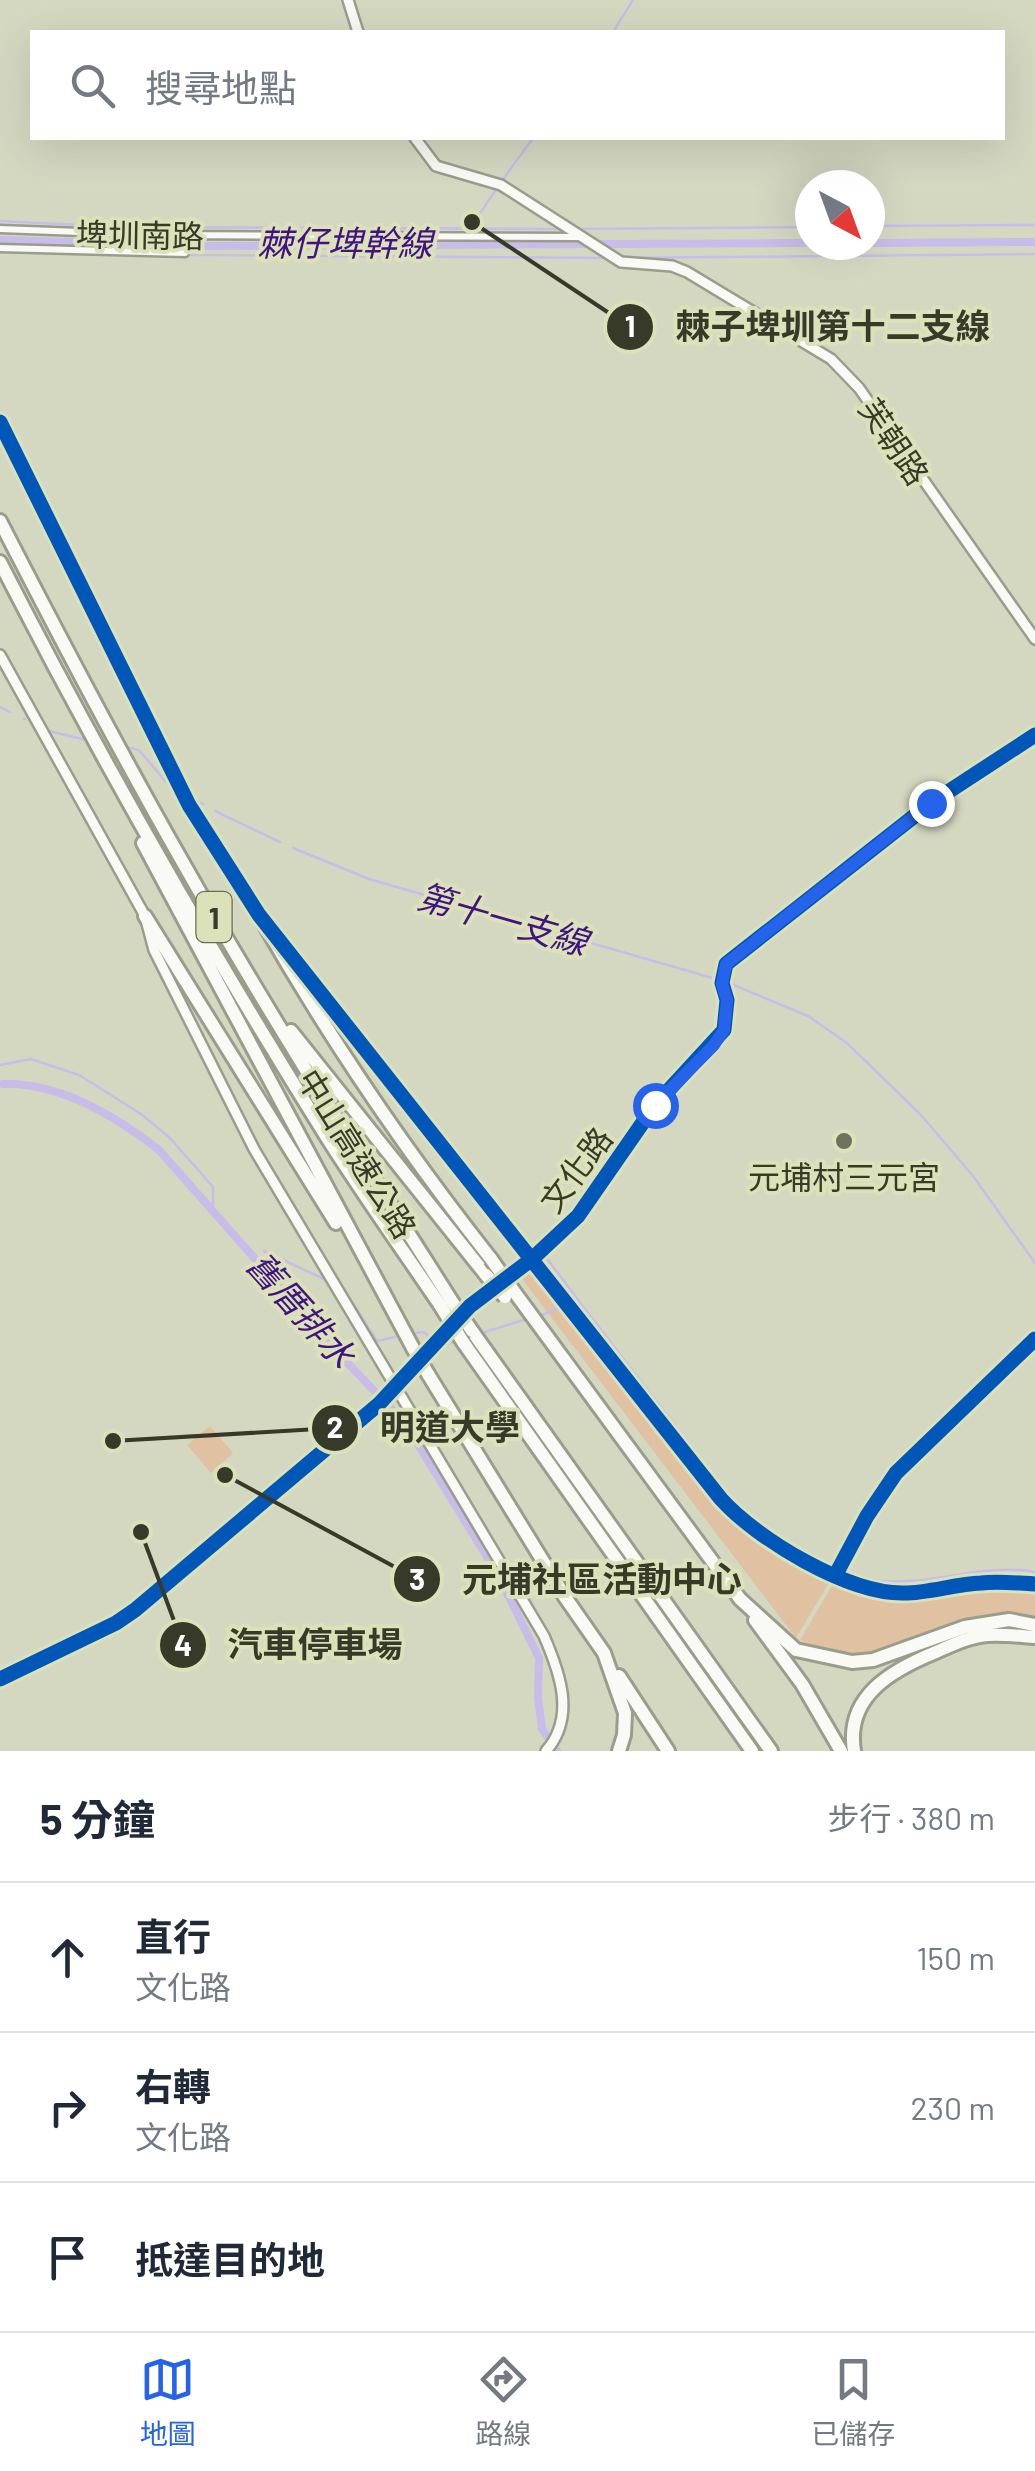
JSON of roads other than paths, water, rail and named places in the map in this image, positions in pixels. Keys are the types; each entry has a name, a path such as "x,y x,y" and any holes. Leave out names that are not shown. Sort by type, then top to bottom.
{"highway":[{"name":"中山高速公路","path":"0,521 183,864 445,1302 752,1751"},
{"name":"中山高速公路","path":"0,562 70,698 316,1121 445,1302"},
{"path":"70,698 184,922 428,1374 565,1597 668,1751"},
{"path":"183,864 272,1006 486,1275 509,1293"},
{"path":"260,915 312,1008 386,1120 491,1260 509,1293 802,1684 841,1751"},
{"path":"144,916 389,1305"},
{"name":"中山高速公路","path":"467,1337 771,1751"},
{"path":"740,1600 796,1650 852,1662 873,1660 965,1627 1009,1620 1035,1625"},
{"path":"854,1751 855,1716 874,1686 890,1674 985,1635 1035,1638"},
{"path":"604,1653 625,1714 619,1751"}],"street":[{"path":"348,0 357,30"},
{"name":"芙朝路","path":"416,140 436,166 501,184 621,262 672,266 687,272 831,359 859,388 1035,640"},
{"name":"埤圳南路","path":"0,230 160,235 579,237"},
{"path":"0,248 184,252"},
{"path":"0,422 189,805 260,915 721,1499 757,1531 835,1576 878,1592 905,1594 980,1583 1035,1584"},
{"path":"0,655 144,916 154,950 254,1149 393,1390 544,1636 556,1664 564,1712 546,1751"},
{"name":"文化路","path":"0,1678 116,1623 135,1610 382,1402 470,1306 532,1259 578,1216 655,1105 714,1045 724,1030 727,1000 722,984 726,964 931,803 1035,735"}],"waterway":[{"path":"614,30 633,0"},
{"path":"501,182 532,140"},
{"path":"471,227 497,188"},
{"path":"0,221 121,227 563,229"},
{"path":"885,226 1035,225"},
{"path":"576,229 795,227"},
{"name":"棘仔埤幹線","path":"0,240 210,246 795,243"},
{"name":"棘仔埤幹線","path":"885,243 1035,242"},
{"path":"621,258 1035,254"},
{"path":"186,255 608,258"},
{"name":"第十一支線","path":"0,707 10,712"},
{"name":"第十一支線","path":"49,731 86,740"},
{"name":"第十一支線","path":"130,748 139,750 172,789"},
{"name":"第十一支線","path":"196,801 203,804"},
{"name":"第十一支線","path":"215,811 280,842"},
{"name":"第十一支線","path":"293,848 369,879 716,979"},
{"name":"第十一支線","path":"729,983 808,1016 847,1043 921,1115 973,1176 1035,1263"},
{"path":"0,1065 31,1059 79,1075 141,1114 170,1138 213,1187 213,1213"},
{"name":"舊厝排水","path":"3,1084 66,1095 125,1125 159,1150 404,1422 497,1573 539,1658 538,1698 542,1729 548,1738"},
{"name":"舊厝排水","path":"238,1242 245,1244"},
{"path":"264,1251 324,1279"},
{"path":"548,1260 718,1483 747,1513 774,1533 827,1562 875,1580 915,1581 995,1570 1035,1572"},
{"path":"343,1288 377,1341 395,1337"},
{"path":"540,1316 561,1307"},
{"path":"485,1332 524,1320"},
{"path":"417,1333 432,1338"},
{"path":"443,1346 456,1341"}],"place":[{"name":"棘子埤圳第十二支線","path":"472,222"},
{"name":"元埔村三元宮","path":"844,1141"},
{"name":"明道大學","path":"113,1441"},
{"name":"元埔社區活動中心","path":"225,1475"},
{"name":"汽車停車場","path":"141,1532"}]}
